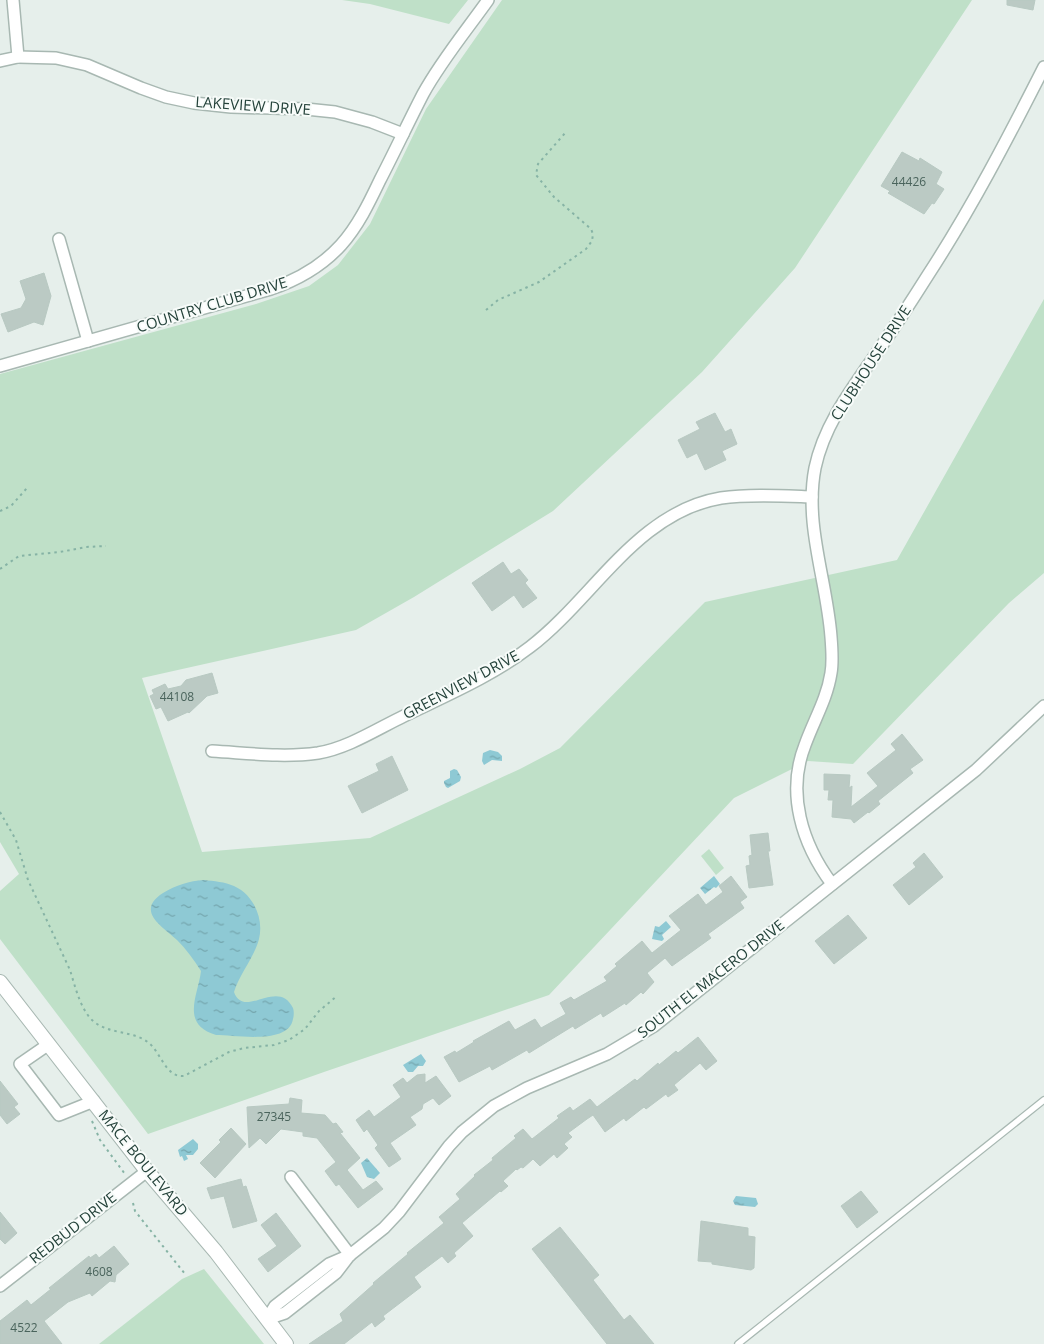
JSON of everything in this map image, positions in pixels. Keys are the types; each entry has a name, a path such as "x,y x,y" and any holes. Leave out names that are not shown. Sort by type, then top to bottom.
{"street":[{"path":"13,0 18,58"},
{"name":"COUNTRY CLUB DRIVE","path":"0,366 271,290 292,282 318,265 339,247 353,230 366,209 424,92 488,0"},
{"name":"LAKEVIEW DRIVE","path":"0,61 18,58 56,58 87,65 166,97 194,103 231,107 306,109 336,112 372,122 403,134"},
{"name":"CLUBHOUSE DRIVE","path":"832,884 817,864 804,836 798,814 797,797 797,780 803,748 823,705 832,670 830,626 813,526 812,496 818,454 838,409 929,275 964,217 1000,153 1044,67"},
{"path":"59,239 88,341"},
{"name":"GREENVIEW DRIVE","path":"212,751 272,755 318,753 346,745 489,674 530,647 559,622 631,546 658,525 688,508 720,498 812,496"},
{"name":"SOUTH EL MACERO DRIVE","path":"267,1319 286,1313 336,1273 350,1255 392,1221 416,1192 449,1146 488,1110 527,1088 607,1054 654,1026 976,770 1044,706"},
{"name":"MACE BOULEVARD","path":"0,982 49,1044 88,1103 216,1252 286,1344"},
{"path":"49,1044 20,1064 59,1115 88,1103"},
{"name":"REDBUD DRIVE","path":"0,1286 147,1171"},
{"path":"291,1177 350,1255"}],"lane":[{"path":"738,1344 1044,1100"}],"path":[{"path":"486,310 498,300 547,277 586,249 592,241 593,234 591,229 560,203 536,175 538,164 566,132"},
{"path":"0,511 11,506 27,488"},
{"path":"0,570 19,556 106,546"},
{"path":"0,812 16,840 28,880 70,970 74,985 87,1014 102,1026 141,1038 149,1043 177,1077 184,1076 229,1052 289,1040 305,1029 319,1011 337,996"},
{"path":"88,1103 90,1117 100,1140 132,1182"},
{"path":"133,1203 135,1211 185,1274"}],"green space":[{"path":"342,0 468,0 449,24 370,4"},
{"path":"502,0 972,0 795,268 702,372 553,511 414,597 356,630 142,678 202,852 370,838 520,769 560,748 705,602 897,560 1044,299 1044,573 1009,603 853,764 808,761 734,798 549,995 148,1134 0,939 0,891 19,874 0,842 0,374 256,304 309,286 338,265 370,224 426,109"},
{"path":"709,849 724,868 716,875 701,856"},
{"path":"204,1269 264,1344 99,1344 182,1279"}],"water":[{"path":"490,750 498,752 502,756 502,761 492,760 484,765 482,761 483,753"},
{"path":"457,770 461,777 460,781 448,788 444,781 450,778 450,771"},
{"path":"714,876 720,884 705,894 700,888"},
{"path":"204,880 234,886 247,895 256,908 260,924 259,939 234,992 239,999 245,1002 279,996 287,1000 293,1008 294,1016 289,1027 282,1032 260,1037 216,1035 198,1024 194,1008 201,971 184,947 154,918 151,906 163,893 173,888 188,882"},
{"path":"666,921 671,927 662,935 664,939 662,941 652,939 655,926 659,927"},
{"path":"421,1054 426,1061 423,1066 418,1066 413,1072 408,1072 403,1065"},
{"path":"193,1139 198,1144 198,1149 193,1155 186,1155 188,1159 184,1161 182,1156 180,1157 178,1150"},
{"path":"367,1158 380,1173 374,1179 367,1177 361,1163"},
{"path":"736,1196 756,1198 758,1204 755,1207 735,1205 733,1201"}],"building":[{"path":"1007,0 1035,0 1033,10 1007,5"},
{"path":"902,152 919,161 920,158 942,172 936,184 944,189 934,204 932,203 924,214 888,193 890,191 881,186"},
{"path":"44,273 51,296 43,325 34,322 8,332 1,314 21,308 26,299 20,281"},
{"path":"715,413 725,432 731,429 737,444 722,451 726,460 705,470 697,453 687,458 678,440 700,429 696,422"},
{"path":"503,562 511,574 519,569 528,580 525,583 537,598 523,608 514,595 492,611 472,583"},
{"path":"212,673 218,693 207,696 189,713 168,721 161,707 156,709 150,696 154,694 152,690 165,684 168,689 181,686 186,680"},
{"path":"902,734 923,760 910,769 913,773 878,801 880,804 854,823 851,819 832,817 833,800 828,800 829,790 824,790 824,774 850,775 849,788 852,786 851,807 878,786 867,773 896,750 891,744"},
{"path":"392,756 408,790 362,813 348,786 379,771 376,764"},
{"path":"768,833 770,851 768,851 773,885 749,888 746,866 750,865 749,856 752,855 750,835"},
{"path":"924,853 943,877 909,905 893,885 916,867 913,863"},
{"path":"731,876 747,897 740,902 744,908 708,934 711,938 672,966 665,958 647,973 654,982 643,994 641,992 626,1005 625,1003 603,1017 601,1013 575,1029 573,1026 529,1053 527,1050 492,1070 490,1066 459,1082 444,1057 455,1051 456,1053 509,1021 515,1030 535,1019 541,1028 566,1014 560,1003 571,997 574,1000 607,981 604,977 617,966 615,964 642,941 652,953 681,930 669,916 698,894 706,905 723,892 719,886"},
{"path":"848,915 867,938 834,964 815,941"},
{"path":"698,1037 717,1061 706,1070 700,1063 674,1085 678,1090 668,1097 666,1094 646,1109 644,1107 626,1121 624,1118 605,1132 593,1115 587,1119 568,1133 572,1137 564,1144 568,1148 557,1158 554,1154 540,1166 533,1159 523,1168 516,1169 503,1181 508,1186 462,1223 473,1236 454,1253 456,1256 448,1263 442,1256 414,1277 421,1287 383,1316 385,1319 375,1327 372,1322 344,1344 309,1344 343,1321 340,1314 407,1253 444,1223 439,1217 460,1199 456,1194 474,1175 493,1160 492,1158 516,1138 514,1136 523,1129 532,1139 570,1107 573,1111 590,1099 597,1107 635,1079 637,1081 676,1051 678,1053"},
{"path":"425,1074 425,1083 436,1076 451,1096 439,1105 433,1098 423,1104 422,1109 410,1117 416,1125 390,1143 401,1159 389,1167 375,1148 378,1145 367,1129 364,1132 356,1120 369,1110 374,1117 401,1097 393,1085 403,1078 407,1083 417,1075"},
{"path":"0,1081 18,1104 14,1107 20,1114 7,1124 0,1115"},
{"path":"290,1098 302,1100 301,1113 325,1115 333,1124 336,1123 343,1132 340,1133 360,1158 347,1170 363,1190 376,1181 383,1189 358,1208 339,1184 336,1186 325,1171 336,1162 317,1138 303,1136 303,1132 281,1129 266,1144 260,1138 249,1148 247,1107 289,1104"},
{"path":"231,1128 246,1144 215,1178 200,1163 221,1142 219,1140"},
{"path":"241,1179 243,1187 246,1186 257,1221 233,1228 224,1196 211,1199 207,1188"},
{"path":"861,1191 878,1212 857,1228 841,1206"},
{"path":"0,1212 17,1233 5,1244 0,1239"},
{"path":"276,1213 301,1246 268,1272 258,1259 277,1246 261,1225"},
{"path":"701,1221 748,1228 748,1236 755,1237 754,1268 751,1270 698,1261"},
{"path":"560,1227 599,1275 593,1280 624,1320 630,1315 654,1344 607,1344 532,1249"},
{"path":"114,1246 129,1264 116,1275 115,1282 110,1281 92,1296 90,1293 68,1302 44,1321 62,1344 0,1344 0,1321 27,1300 31,1305 89,1256 90,1258 96,1254 99,1258"}]}
